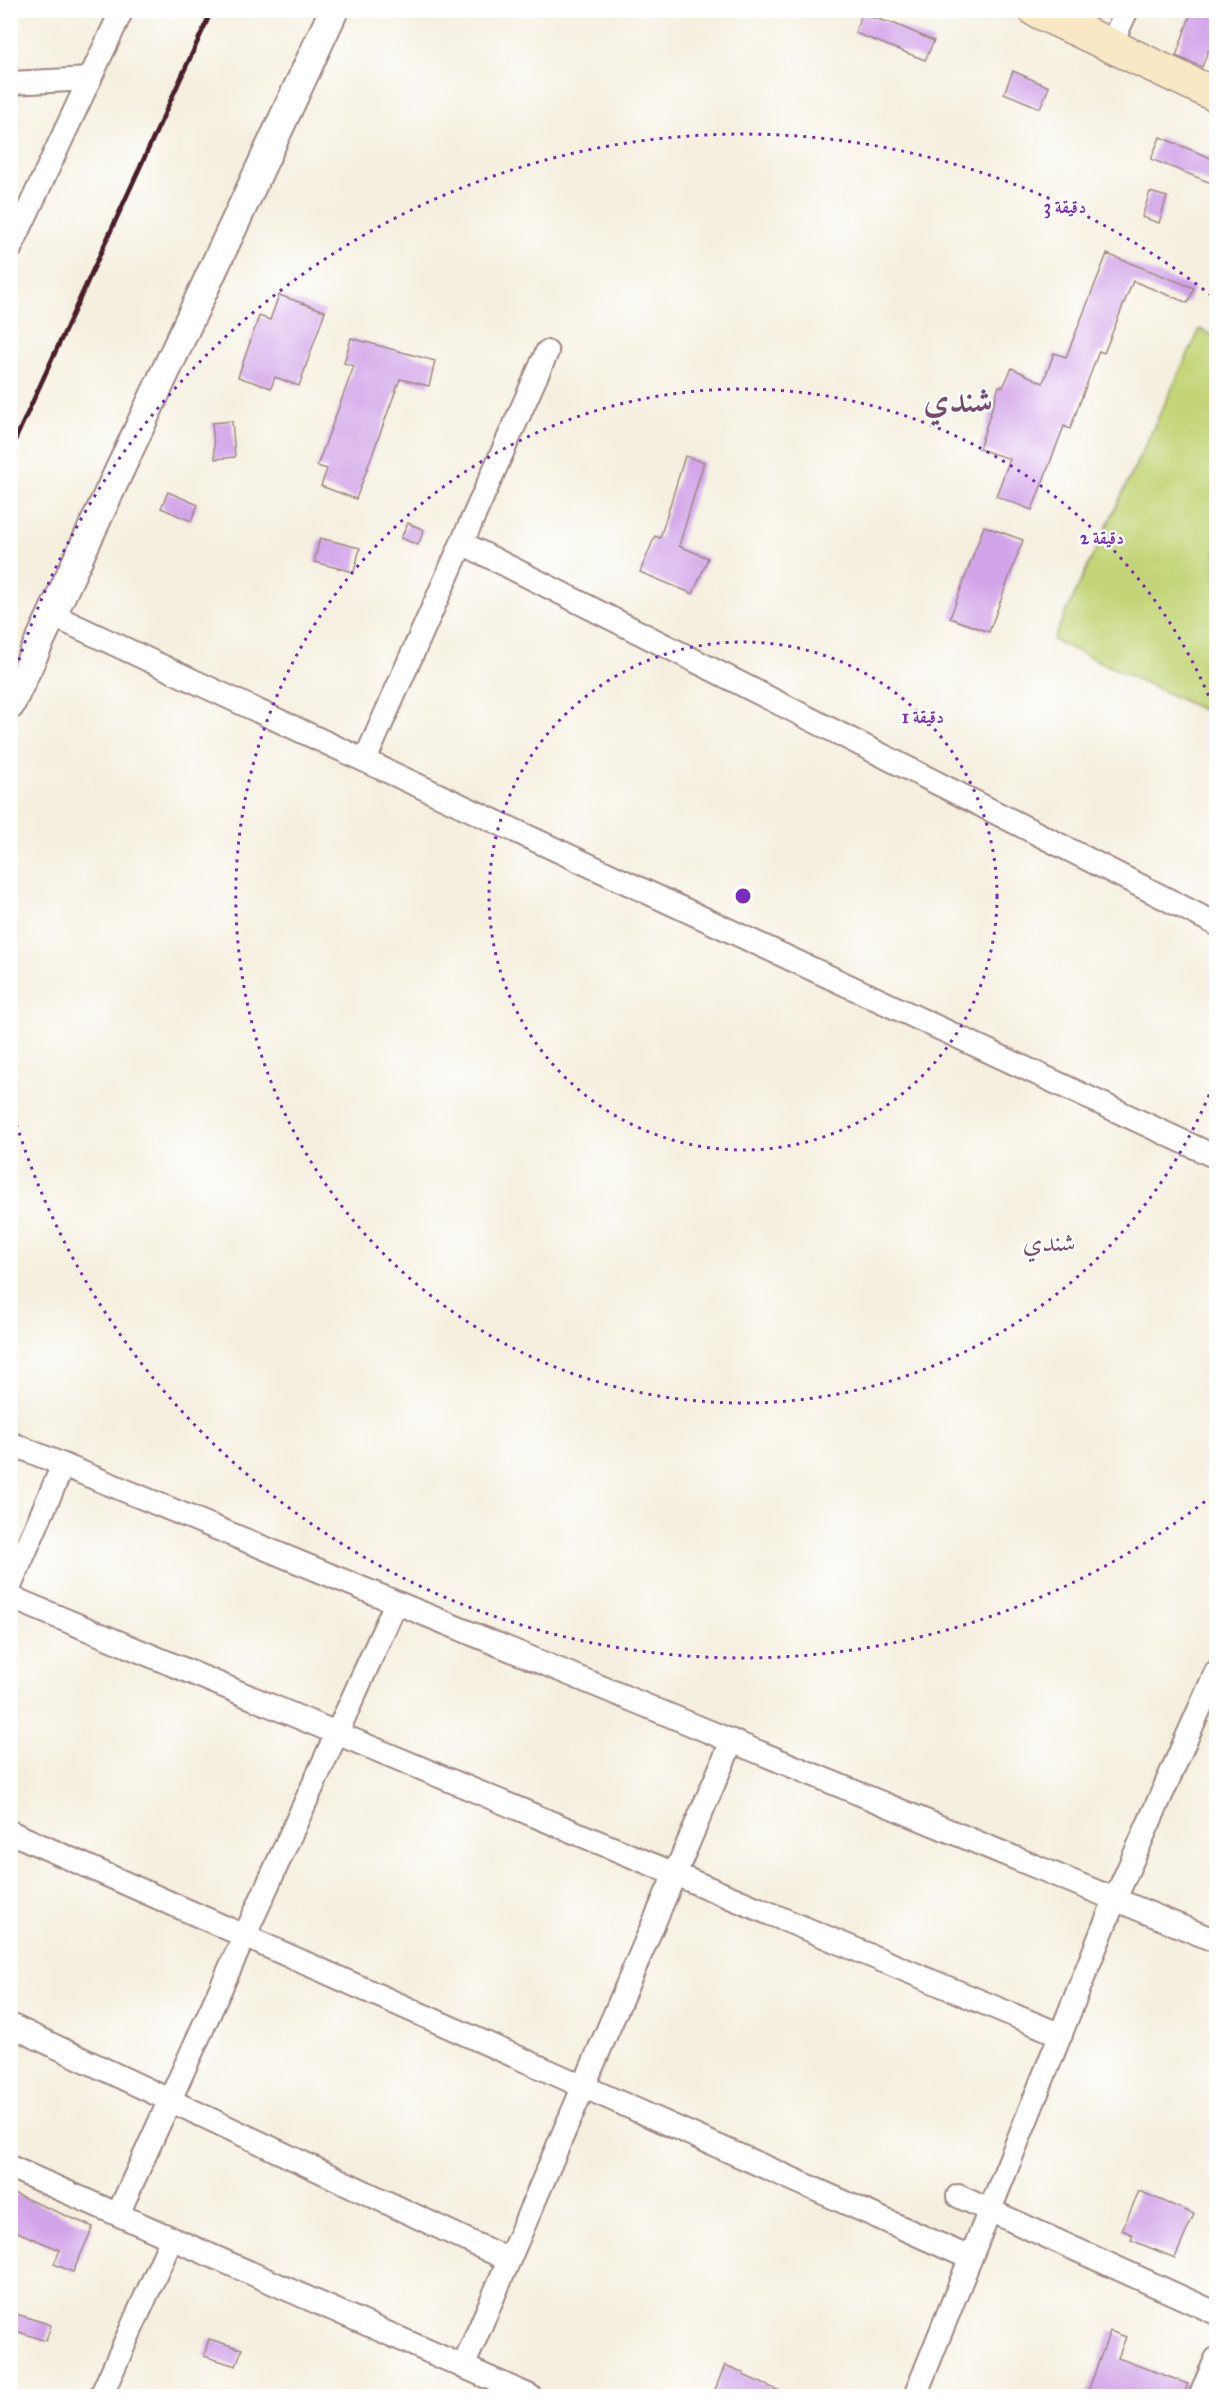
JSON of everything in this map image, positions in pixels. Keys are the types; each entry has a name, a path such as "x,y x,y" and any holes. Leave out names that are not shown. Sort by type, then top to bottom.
{"main road":[{"path":"1035,10 1216,95"}],"street":[{"path":"10,249 122,10"},
{"path":"10,705 334,10"},
{"path":"1110,46 1127,10"},
{"path":"10,83 90,79"},
{"path":"365,760 547,352"},
{"path":"462,543 1216,924"},
{"path":"52,615 1216,1157"},
{"path":"10,1443 1216,1941"},
{"path":"10,1587 63,1465"},
{"path":"10,1596 1060,2035"},
{"path":"118,2214 396,1603"},
{"path":"915,2397 1115,1899 1216,1672"},
{"path":"463,2367 732,1741"},
{"path":"10,1832 970,2258"},
{"path":"10,2025 509,2260"},
{"path":"10,2167 530,2397"},
{"path":"958,2196 1216,2313"},
{"path":"101,2397 172,2238"},
{"path":"1200,2397 1216,2359"}],"green space":[{"path":"1200,329 1216,337 1216,716 1053,640"}],"building":[{"path":"1192,10 1216,10 1216,55 1208,51 1202,67 1176,56"},
{"path":"861,15 895,24 934,41 925,60 855,33"},
{"path":"1013,71 1049,87 1040,108 1004,93"},
{"path":"1160,137 1216,160 1216,185 1151,159"},
{"path":"1150,192 1167,197 1159,223 1142,217"},
{"path":"1107,254 1194,288 1188,303 1133,281 1104,353 1099,351 1070,429 1064,426 1032,510 996,496 1010,459 979,449 999,386 1003,387 1012,368 1043,383 1054,353 1066,357"},
{"path":"279,295 325,311 299,386 275,377 271,388 238,377 259,316 270,320"},
{"path":"351,338 435,361 429,386 400,379 356,499 321,486 327,469 317,466 354,366 344,363"},
{"path":"232,421 235,457 215,459 212,423"},
{"path":"685,456 704,462 679,546 708,558 693,594 640,572 655,536 660,538"},
{"path":"168,492 198,505 191,521 161,508"},
{"path":"408,523 424,530 418,545 401,538"},
{"path":"984,526 1023,540 989,632 950,618"},
{"path":"320,538 360,548 354,572 314,562"},
{"path":"1139,2191 1194,2214 1175,2258 1131,2240 1133,2235 1122,2230"},
{"path":"10,2192 93,2227 73,2272 54,2264 60,2250 10,2229"},
{"path":"10,2312 51,2325 46,2341 10,2329"},
{"path":"1110,2331 1126,2337 1118,2358 1188,2384 1183,2397 1086,2397"},
{"path":"209,2339 242,2349 236,2366 204,2356"},
{"path":"725,2365 744,2373 743,2375 793,2397 712,2397"}],"railway":[{"path":"10,451 212,10"}],"district":[{"name":"شندي","path":"958,399"},
{"name":"شندي","path":"1049,1242"}]}
